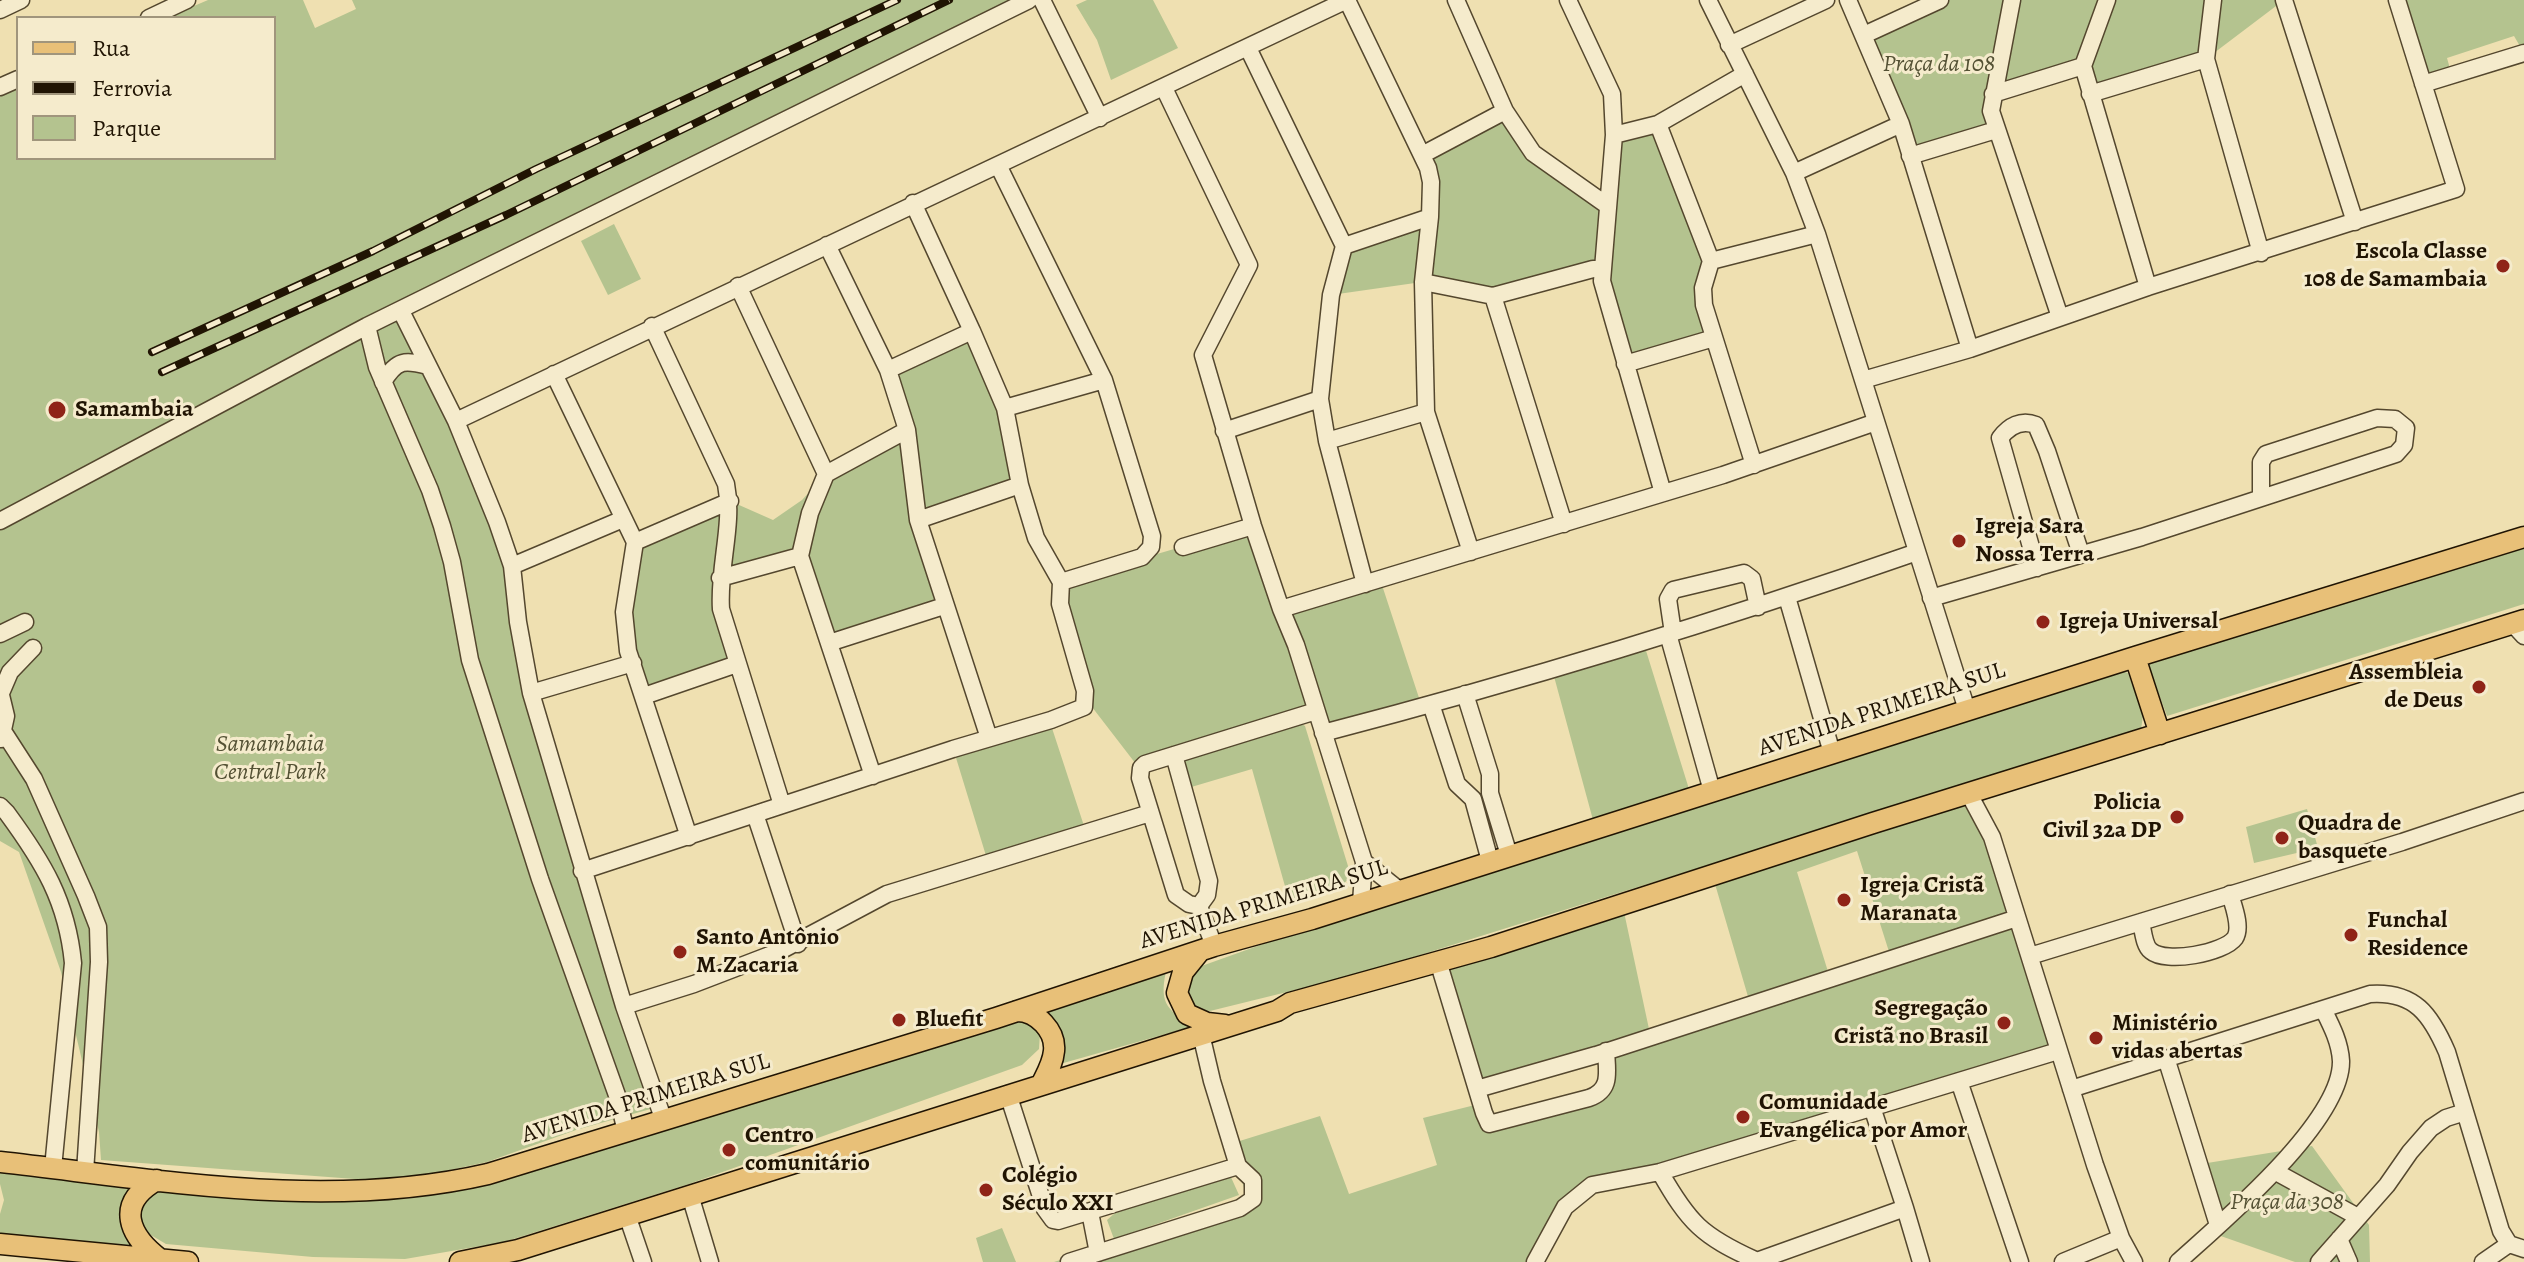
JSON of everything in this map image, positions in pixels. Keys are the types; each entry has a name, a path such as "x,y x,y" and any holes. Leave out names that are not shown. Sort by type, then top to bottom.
{"main road":[{"name":"AVENIDA PRIMEIRA SUL","path":"0,1162 157,1180 297,1191 384,1191 438,1185 531,1163 2524,537"},
{"path":"460,1262 518,1250 1277,1011 1290,1003 1491,947 2160,734 2520,627"},
{"path":"2135,657 2160,734"},
{"path":"1207,949 1183,972 1177,993 1187,1014 1207,1023 1227,1025"},
{"path":"1017,1011 1034,1015 1052,1035 1053,1056 1042,1083"},
{"path":"157,1180 138,1194 131,1214 134,1234 161,1260"},
{"path":"0,1244 66,1256 188,1262"}],"street":[{"path":"0,10 21,0"},
{"path":"162,5 187,0"},
{"path":"0,521 367,326 1029,0"},
{"path":"1042,0 1100,118"},
{"path":"456,421 1347,0 1422,155 1431,182 1423,282 1426,412 1471,552"},
{"path":"1456,0 1505,111 1533,153 1608,206"},
{"path":"1568,0 1612,94 1614,135 1601,269 1663,493"},
{"path":"1708,0 1794,173 1817,234 1967,710"},
{"path":"1729,45 1826,0"},
{"path":"1848,0 1901,124 1970,349"},
{"path":"1864,35 1940,0"},
{"path":"2012,0 1991,111 2060,317"},
{"path":"2107,0 2083,66 2148,287"},
{"path":"2213,0 2206,59 2261,253"},
{"path":"2284,0 2355,222"},
{"path":"1863,380 1970,349 2148,287 2456,189 2397,0"},
{"path":"1248,48 1344,246 1331,295 1320,399 1327,441 1365,584"},
{"path":"2423,84 2524,53"},
{"path":"2090,94 2206,59"},
{"path":"1993,94 2083,66"},
{"path":"1614,135 1658,124 1745,74"},
{"path":"1164,88 1249,265 1203,355 1253,526 1296,645 1364,862 1361,902"},
{"path":"1422,155 1505,111"},
{"path":"1658,124 1711,261 1703,297 1754,465"},
{"path":"1794,173 1901,124"},
{"path":"1910,156 1996,130"},
{"path":"998,165 1104,380 1152,536 1151,547 1142,557 1061,582"},
{"path":"582,871 1084,707 1085,691 1060,604 1061,582 1036,538 1020,485 1005,408 913,203"},
{"path":"1344,246 1430,217"},
{"path":"1711,261 1817,234"},
{"path":"827,245 888,370 907,430 918,520 989,738"},
{"path":"1423,282 1493,296 1601,269"},
{"path":"738,286 826,474"},
{"path":"1493,296 1564,524"},
{"path":"401,311 485,487 512,566 531,693 582,871 664,1121"},
{"path":"367,326 383,382 430,490 442,526 452,562 470,660 540,879 618,1098 626,1132"},
{"path":"652,326 721,470 730,501 720,578 721,609 782,805"},
{"path":"888,370 972,331"},
{"path":"1625,364 1714,338"},
{"path":"383,382 390,370 400,363 428,366"},
{"path":"554,374 635,542 624,612 628,651 689,837"},
{"path":"1005,408 1104,380"},
{"path":"1224,431 1320,399"},
{"path":"1327,441 1426,412"},
{"path":"1931,598 2037,568 2261,497 2396,454 2406,440 2406,428 2395,419 2377,418 2266,454 2261,462 2261,497"},
{"path":"1281,609 1754,465 1876,422"},
{"path":"2037,568 2000,438 2016,424 2027,422 2036,425 2081,554"},
{"path":"873,776 800,556 810,513 826,474 907,430"},
{"path":"918,520 1020,485"},
{"path":"635,542 730,501"},
{"path":"512,566 623,519"},
{"path":"1183,547 1253,526"},
{"path":"1323,733 1758,607 1917,552"},
{"path":"720,578 800,556"},
{"path":"1712,791 1670,633 1668,599 1673,590 1744,573 1752,579 1758,607"},
{"path":"1787,597 1832,753"},
{"path":"829,643 944,606"},
{"path":"0,634 25,622"},
{"path":"33,648 10,672 1,692 6,716 2,735 34,779 98,927 99,962 85,1172"},
{"path":"531,693 633,663"},
{"path":"644,696 737,664"},
{"path":"1465,694 1490,774 1482,796 1500,858"},
{"path":"1431,704 1457,784 1482,796"},
{"path":"1199,906 1189,904 1176,895 1140,770 1145,764 1316,711"},
{"path":"1174,755 1209,881 1207,895 1199,906 1207,949"},
{"path":"1977,792 2058,1051 2121,1238 2134,1262"},
{"path":"2030,956 2402,842 2524,801"},
{"path":"0,806 46,870 70,931 73,963 53,1168"},
{"path":"624,1006 694,984 798,944 841,916 887,894 1150,813"},
{"path":"755,814 798,944"},
{"path":"1364,862 1399,890"},
{"path":"2141,922 2148,949 2161,956 2183,957 2221,947 2232,940 2237,932 2230,894"},
{"path":"1477,1089 1606,1051 2017,918"},
{"path":"1438,961 1485,1117 1490,1124 1589,1098 1605,1088 1606,1051"},
{"path":"2071,1089 2370,994 2398,995 2429,1016 2439,1034 2497,1220 2517,1246 2483,1262"},
{"path":"2178,1262 2276,1172 2315,1122 2340,1069 2339,1049 2323,1009"},
{"path":"1069,1262 1250,1202 1255,1195 1253,1180 1238,1166 1201,1034"},
{"path":"1543,1260 1565,1207 1592,1185 1660,1172 2058,1051"},
{"path":"2167,1061 2218,1225"},
{"path":"1959,1081 2020,1262"},
{"path":"1008,1094 1047,1214 1058,1221 1238,1166"},
{"path":"1872,1107 1921,1262"},
{"path":"2319,1262 2387,1185 2431,1128 2446,1118 2465,1112"},
{"path":"1660,1172 1681,1210 1693,1222 1718,1243 1754,1261 1905,1208"},
{"path":"2276,1172 2358,1217"},
{"path":"690,1195 710,1262"},
{"path":"1090,1212 1098,1253"},
{"path":"627,1215 643,1262"},
{"path":"2063,1262 2121,1238"},
{"path":"2339,1239 2349,1262"}],"green space":[{"name":"Samambaia Central Park","path":"208,0 303,0 315,28 356,9 352,0 1037,0 401,311 485,487 584,871 634,1010 654,1108 576,1130 487,1162 395,1182 101,1160 99,1132 61,972 19,852 0,841 0,90 16,84 16,160 276,160 276,16 171,16"},
{"path":"1087,0 1153,0 1178,48 1111,80 1097,40 1076,5"},
{"name":"Praça da 108","path":"1938,0 2284,0 2206,59 2090,94 2083,67 1993,94 1996,130 1910,156 1864,35"},
{"path":"2398,0 2524,0 2524,53 2514,36 2447,58 2452,76 2423,84"},
{"path":"1505,111 1533,153 1608,205 1614,135 1658,124 1707,270 1714,338 1625,364 1601,270 1493,296 1422,282 1331,295 1344,246 1429,217 1422,155"},
{"path":"614,224 641,279 608,295 581,241"},
{"path":"972,331 1005,408 1020,485 919,521 944,606 829,643 800,556 719,577 737,664 644,696 628,651 635,542 730,501 773,520 802,500 826,474 907,430 888,370"},
{"path":"1253,526 1281,609 1380,579 1422,707 1323,733 1316,711 1139,768 1092,707 1061,582"},
{"path":"2524,545 2524,604 2167,716 2146,659"},
{"path":"1643,641 1689,789 1593,820 1552,669"},
{"path":"2119,670 2128,673 2143,715 2141,730 1356,975 1210,1011 1198,1011 1185,998 1187,975 1196,968 1347,914"},
{"path":"1050,722 1085,829 987,859 953,748"},
{"path":"1300,723 1305,726 1349,878 1338,890 1290,904 1252,769 1188,788 1178,757"},
{"path":"1979,790 2056,1049 1592,1185 1564,1207 1535,1262 1054,1262 1248,1200 1230,1144 1320,1116 1349,1194 1437,1165 1423,1118 1483,1103 1489,1120 1604,1086 1596,1055 1749,1000 1715,884","holes":["1857,851 1891,958 1830,978 1797,872"]},
{"name":"Quadra de basquete","path":"2307,809 2318,848 2254,863 2246,827"},
{"path":"1624,912 1649,1029 1480,1088 1444,970"},
{"path":"1167,967 1164,988 1166,1003 1194,1026 1060,1064 1038,1010"},
{"path":"1023,1019 1040,1033 1039,1049 1022,1065 689,1184 504,1242 405,1259 313,1257 166,1244 144,1231 136,1209 144,1192 399,1195"},
{"name":"Praça da 308","path":"2312,1146 2369,1225 2370,1262 2295,1262 2215,1234 2195,1165"},
{"path":"0,1169 140,1183 123,1221 133,1249 0,1236 0,1214 4,1200"},
{"path":"1230,1175 1239,1195 1114,1239 1107,1220 1115,1213"},
{"path":"1002,1228 1016,1262 983,1262 976,1238"}],"railway":[{"path":"152,352 373,251 536,169 897,0"},
{"path":"162,372 506,215 949,0"}],"place":[{"name":"Escola Classe 108 de Samambaia","path":"2503,266"},
{"name":"Samambaia","path":"57,410"},
{"name":"Igreja Sara Nossa Terra","path":"1959,541"},
{"name":"Igreja Universal","path":"2043,622"},
{"name":"Assembleia de Deus","path":"2479,687"},
{"name":"Policia Civil 32a DP","path":"2177,817"},
{"name":"Quadra de basquete","path":"2282,838"},
{"name":"Igreja Cristã Maranata","path":"1844,900"},
{"name":"Funchal Residence","path":"2351,935"},
{"name":"Santo Antônio M.Zacaria","path":"680,952"},
{"name":"Bluefit","path":"899,1020"},
{"name":"Segregação Cristã no Brasil","path":"2004,1023"},
{"name":"Ministério vidas abertas","path":"2096,1038"},
{"name":"Comunidade Evangélica por Amor","path":"1743,1117"},
{"name":"Centro comunitário","path":"729,1150"},
{"name":"Colégio Século XXI","path":"986,1190"}]}
